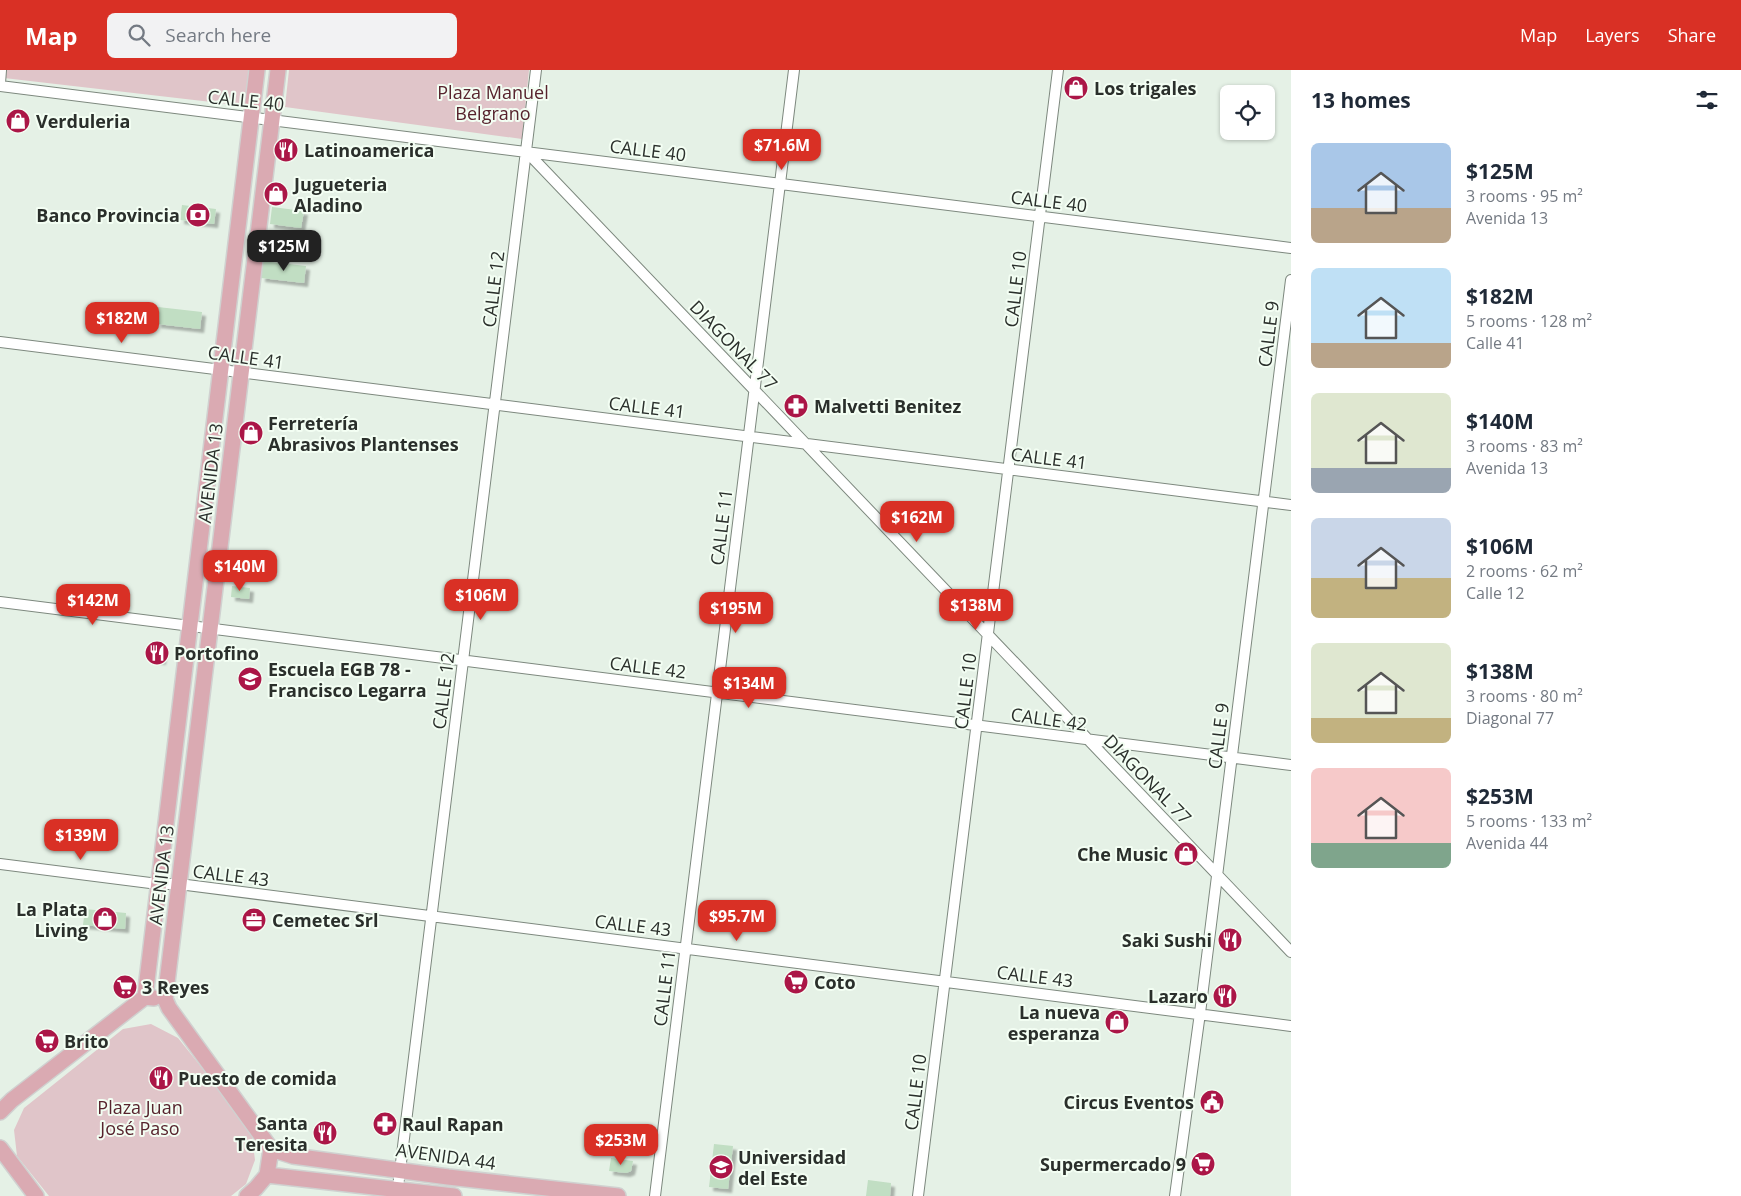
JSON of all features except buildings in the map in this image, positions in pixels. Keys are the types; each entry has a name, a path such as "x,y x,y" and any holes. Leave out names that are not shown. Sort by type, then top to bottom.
{"main road":[{"name":"AVENIDA 13","path":"145,997 257,70"},
{"name":"AVENIDA 13","path":"165,999 278,70"},
{"path":"0,1112 12,1100 145,997 165,999 169,1008 271,1149 267,1175 247,1196"},
{"path":"0,1148 36,1196"},
{"name":"AVENIDA 44","path":"271,1149 293,1156 448,1177 618,1196"},
{"path":"267,1175 397,1192 454,1196"}],"street":[{"path":"0,84 2,70"},
{"name":"CALLE 12","path":"397,1192 536,70"},
{"name":"CALLE 11","path":"655,1196 794,70"},
{"name":"CALLE 10","path":"918,1196 1058,70"},
{"name":"CALLE 40","path":"0,84 252,118 1291,248"},
{"name":"DIAGONAL 77","path":"526,151 1291,952"},
{"name":"CALLE 9","path":"1175,1196 1200,1013 1291,280"},
{"name":"CALLE 41","path":"0,342 1291,505"},
{"name":"CALLE 42","path":"0,602 1291,765"},
{"name":"CALLE 43","path":"0,864 158,884 179,884 1291,1026"}],"green space":[{"path":"5,70 251,70 246,106 4,78"},
{"name":"Plaza Manuel Belgrano","path":"289,70 529,70 522,139 285,107"},
{"name":"Plaza Juan José Paso","path":"151,1024 178,1038 251,1129 255,1160 246,1184 231,1196 49,1196 17,1156 14,1130 24,1108 123,1029"}],"place":[{"name":"Los trigales","path":"1076,88"},
{"name":"Verduleria","path":"18,121"},
{"name":"Latinoamerica","path":"286,150"},
{"name":"Jugueteria Aladino","path":"276,194"},
{"name":"Banco Provincia","path":"198,215"},
{"name":"Malvetti Benitez","path":"796,406"},
{"name":"Ferretería Abrasivos Plantenses","path":"251,433"},
{"name":"Portofino","path":"157,653"},
{"name":"Escuela EGB 78 - Francisco Legarra","path":"250,679"},
{"name":"Che Music","path":"1186,854"},
{"name":"La Plata Living","path":"105,919"},
{"name":"Cemetec Srl","path":"254,920"},
{"name":"Saki Sushi","path":"1230,940"},
{"name":"Coto","path":"796,982"},
{"name":"3 Reyes","path":"125,987"},
{"name":"Lazaro","path":"1225,996"},
{"name":"La nueva esperanza","path":"1117,1022"},
{"name":"Brito","path":"47,1041"},
{"name":"Puesto de comida","path":"161,1078"},
{"name":"Circus Eventos","path":"1212,1102"},
{"name":"Raul Rapan","path":"385,1124"},
{"name":"Santa Teresita","path":"325,1133"},
{"name":"Supermercado 9","path":"1203,1164"},
{"name":"Universidad del Este","path":"721,1167"}]}
